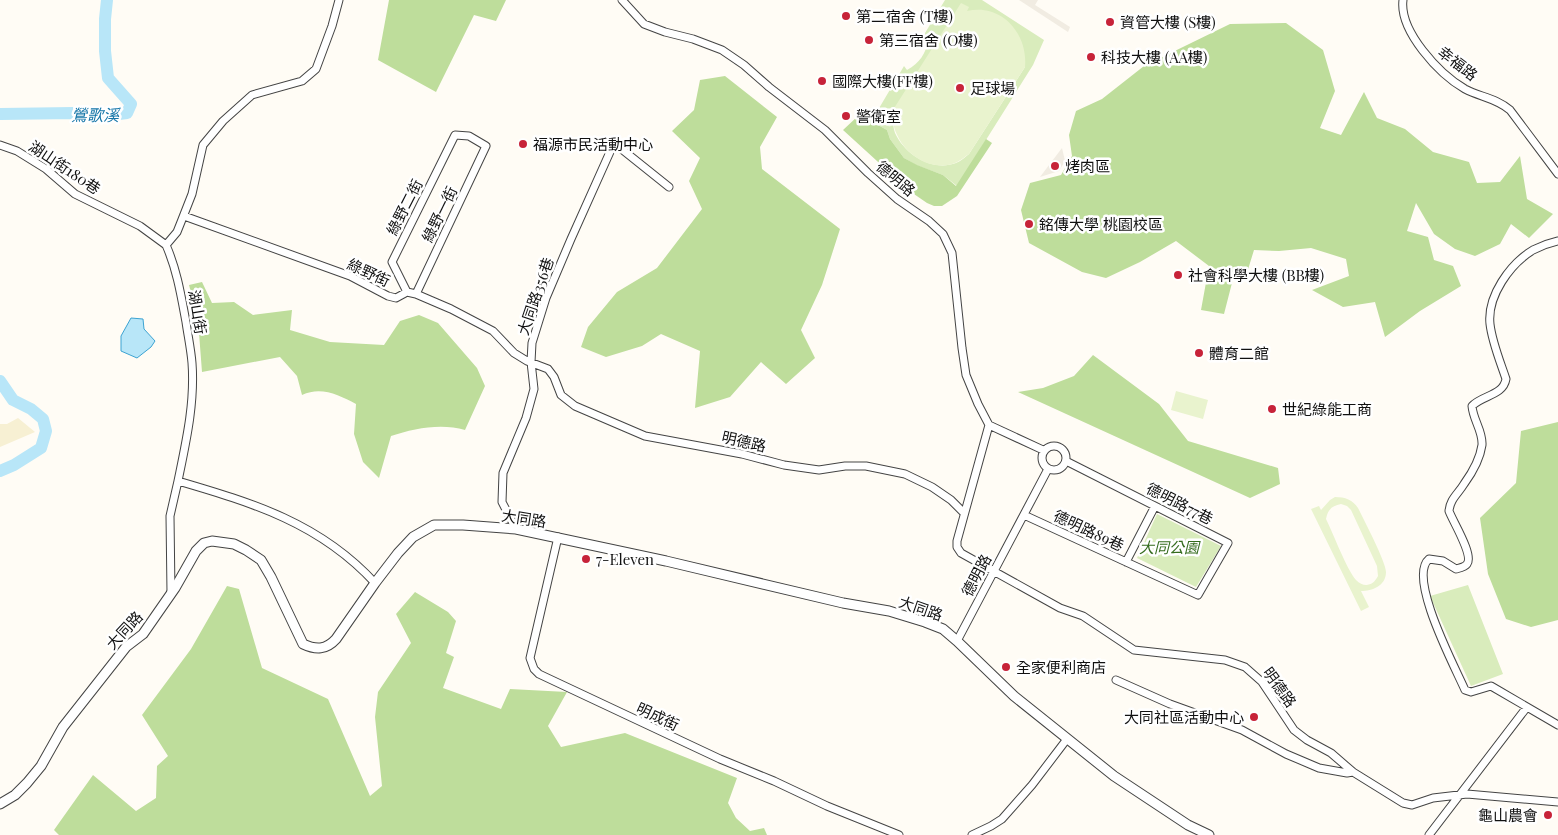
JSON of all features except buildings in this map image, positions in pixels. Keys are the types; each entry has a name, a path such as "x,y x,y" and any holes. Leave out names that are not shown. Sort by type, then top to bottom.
{"street":[{"path":"166,245 177,232 184,216 192,194 203,145 223,121 252,95 302,81 316,69 332,26 339,0"},
{"name":"德明路","path":"622,0 644,24 722,50 744,65 769,87 825,130 868,173 943,234 952,253 966,375 989,425"},
{"name":"幸福路","path":"1402,0 1409,29 1414,40 1427,57 1454,82 1464,88 1494,99 1510,110 1558,174"},
{"name":"綠野一街","path":"416,294 486,146 469,136 455,135"},
{"name":"綠野二街","path":"407,292 392,262 455,135"},
{"name":"大同路356巷","path":"516,529 502,502 503,473 526,418 534,389 531,362 532,343 546,298 614,143 669,187"},
{"name":"湖山街180巷","path":"0,145 17,151 46,168 75,194 140,226 166,245"},
{"name":"綠野街","path":"184,216 350,276 388,296 396,298 407,292 416,294 493,331 514,353 531,362"},
{"path":"1558,241 1545,244 1522,259 1504,279 1494,298 1490,323 1506,379 1502,388 1480,399 1472,406 1474,417 1482,436 1481,450 1478,460 1464,486 1450,505 1449,511 1468,553 1468,562 1466,566 1456,570 1443,561 1429,559 1424,563 1422,570 1422,579 1429,608 1465,690 1470,692 1491,686 1558,725"},
{"name":"湖山街","path":"166,245 183,300 192,363 188,431 170,516 171,594"},
{"name":"明德路","path":"531,362 548,369 554,377 561,396 575,406 644,436 733,452 784,465 819,470 845,466 866,466 905,474 932,487 964,513"},
{"path":"989,425 1044,450"},
{"name":"明德路","path":"989,425 964,513 957,547 961,553 1060,608 1083,616 1134,650 1225,660 1245,667 1262,682 1294,730 1307,740 1331,753 1353,772 1403,803 1420,803 1426,799 1459,795 1489,794 1558,802"},
{"path":"1050,446 1059,447 1065,452 1066,461 1059,470 1048,469 1041,459 1044,450 1050,446"},
{"name":"德明路77巷","path":"1066,461 1228,543 1198,595"},
{"name":"德明路","path":"958,641 1048,469"},
{"path":"178,480 250,502 273,512 340,549 375,583"},
{"path":"1126,562 1154,506"},
{"name":"德明路89巷","path":"1024,515 1198,595"},
{"name":"大同路","path":"0,804 15,795 27,784 64,727 126,647 143,634 171,594 196,551 204,543 212,541 234,544 261,560 303,644 321,649 329,647 336,639 375,583 413,537 434,525 463,525 516,529 558,537 765,583 843,603 889,611 943,629 958,641 1014,696 1120,781 1188,826 1208,835"},
{"name":"明成街","path":"558,537 530,658 534,669 539,674 720,760 774,781 827,806 898,835"},
{"path":"1116,680 1170,704 1242,730 1286,754 1319,768 1346,773 1353,772"},
{"path":"1429,835 1527,707"},
{"path":"972,835 1002,819 1032,785 1068,739"}],"shaded area":[{"path":"1019,0 1038,0 1035,5 1070,27 1068,32"},
{"name":"烤肉區","path":"1062,148 1065,161 1059,171 1040,177"},
{"path":"18,418 35,432 0,447 0,424 7,424"}],"green space":[{"path":"389,0 506,0 496,21 474,15 436,92 378,60"},
{"path":"945,0 982,0 1044,40 1033,65 957,186 943,175 916,165 904,158 890,139 887,130 876,124 875,115 904,66 907,70 912,67 924,54 929,40 922,38","holes":["1025,67 969,154 958,162 947,165 938,165 921,160 913,155 900,141 895,133 893,122"]},
{"path":"961,3 969,7 967,11 980,10 991,12 1002,17 1010,24 1022,43 1025,67 969,154 954,164 938,165 920,160 912,154 900,140 893,123 890,127 884,124"},
{"path":"1286,23 1323,50 1335,91 1320,128 1341,135 1364,92 1377,118 1405,129 1433,152 1469,162 1477,183 1500,182 1520,156 1527,199 1553,214 1529,238 1511,224 1500,244 1475,256 1455,249 1434,234 1416,203 1407,231 1428,237 1434,260 1453,266 1461,286 1420,311 1385,337 1375,302 1343,307 1312,290 1349,276 1346,259 1311,248 1279,251 1254,250 1246,276 1233,279 1224,314 1201,310 1209,266 1176,241 1140,262 1106,278 1082,272 1029,243 1021,210 1030,183 1061,175 1072,156 1069,135 1076,111 1102,99 1144,66 1230,24"},
{"path":"725,76 777,117 760,147 762,169 840,229 822,285 801,330 815,358 786,384 761,362 730,397 695,408 700,351 661,334 642,346 606,357 581,347 588,327 617,292 657,268 702,209 689,181 700,158 672,131 694,110 700,80"},
{"path":"867,112 880,118 876,124 887,130 890,139 904,158 943,175 956,186 986,139 992,143 957,196 942,206 934,206 911,192 843,130 858,116"},
{"path":"202,282 212,303 234,302 253,315 292,310 290,330 330,342 384,345 400,321 419,315 438,323 477,368 485,386 465,430 447,427 428,427 391,436 379,478 363,462 354,434 356,404 330,393 316,391 302,395 297,376 280,357 202,372 198,320 189,285"},
{"path":"1093,355 1159,404 1188,441 1278,468 1280,484 1250,498 1018,392 1043,388 1074,376"},
{"path":"1176,391 1208,400 1203,419 1171,410"},
{"path":"1558,422 1558,620 1531,627 1506,619 1488,574 1480,518 1516,483 1521,431"},
{"path":"1335,497 1342,498 1356,505 1385,567 1384,581 1378,587 1361,591 1369,607 1361,611 1311,509 1319,506 1321,510","holes":["1341,504 1351,510 1377,566 1378,576 1374,582 1368,585 1359,583 1352,575 1326,519 1329,510 1333,507"]},
{"name":"大同公園","path":"1157,514 1221,546 1196,587 1137,558"},
{"path":"1468,585 1503,674 1471,686 1430,596"},
{"path":"227,586 239,589 262,668 328,699 370,796 382,786 375,717 378,692 411,643 396,614 415,592 448,612 456,621 446,653 454,657 443,688 501,709 510,689 567,692 548,726 561,747 625,733 737,778 728,803 736,818 750,831 764,828 767,835 59,835 54,830 93,775 136,811 156,798 157,766 168,756 142,715 191,649"}],"water":[{"path":"131,318 143,319 144,329 155,341 151,347 137,358 121,351 121,336"}],"waterway":[{"name":"鶯歌溪","path":"0,114 74,113 111,115 127,113 131,104 108,78 105,51 107,0"},
{"name":"鶯歌溪","path":"0,381 13,400 31,409 43,419 46,431 41,448 14,465 0,471"}],"place":[{"name":"第二宿舍 (T樓)","path":"846,16"},
{"name":"資管大樓 (S樓)","path":"1110,22"},
{"name":"第三宿舍 (O樓)","path":"869,40"},
{"name":"科技大樓 (AA樓)","path":"1091,57"},
{"name":"國際大樓(FF樓)","path":"822,81"},
{"name":"足球場","path":"960,88"},
{"name":"警衛室","path":"846,116"},
{"name":"福源市民活動中心","path":"523,144"},
{"name":"烤肉區","path":"1055,166"},
{"name":"銘傳大學 桃園校區","path":"1029,224"},
{"name":"社會科學大樓 (BB樓)","path":"1178,275"},
{"name":"體育二館","path":"1199,353"},
{"name":"世紀綠能工商","path":"1272,409"},
{"name":"7-Eleven","path":"586,559"},
{"name":"全家便利商店","path":"1006,667"},
{"name":"大同社區活動中心","path":"1254,717"},
{"name":"龜山農會","path":"1548,815"}]}
